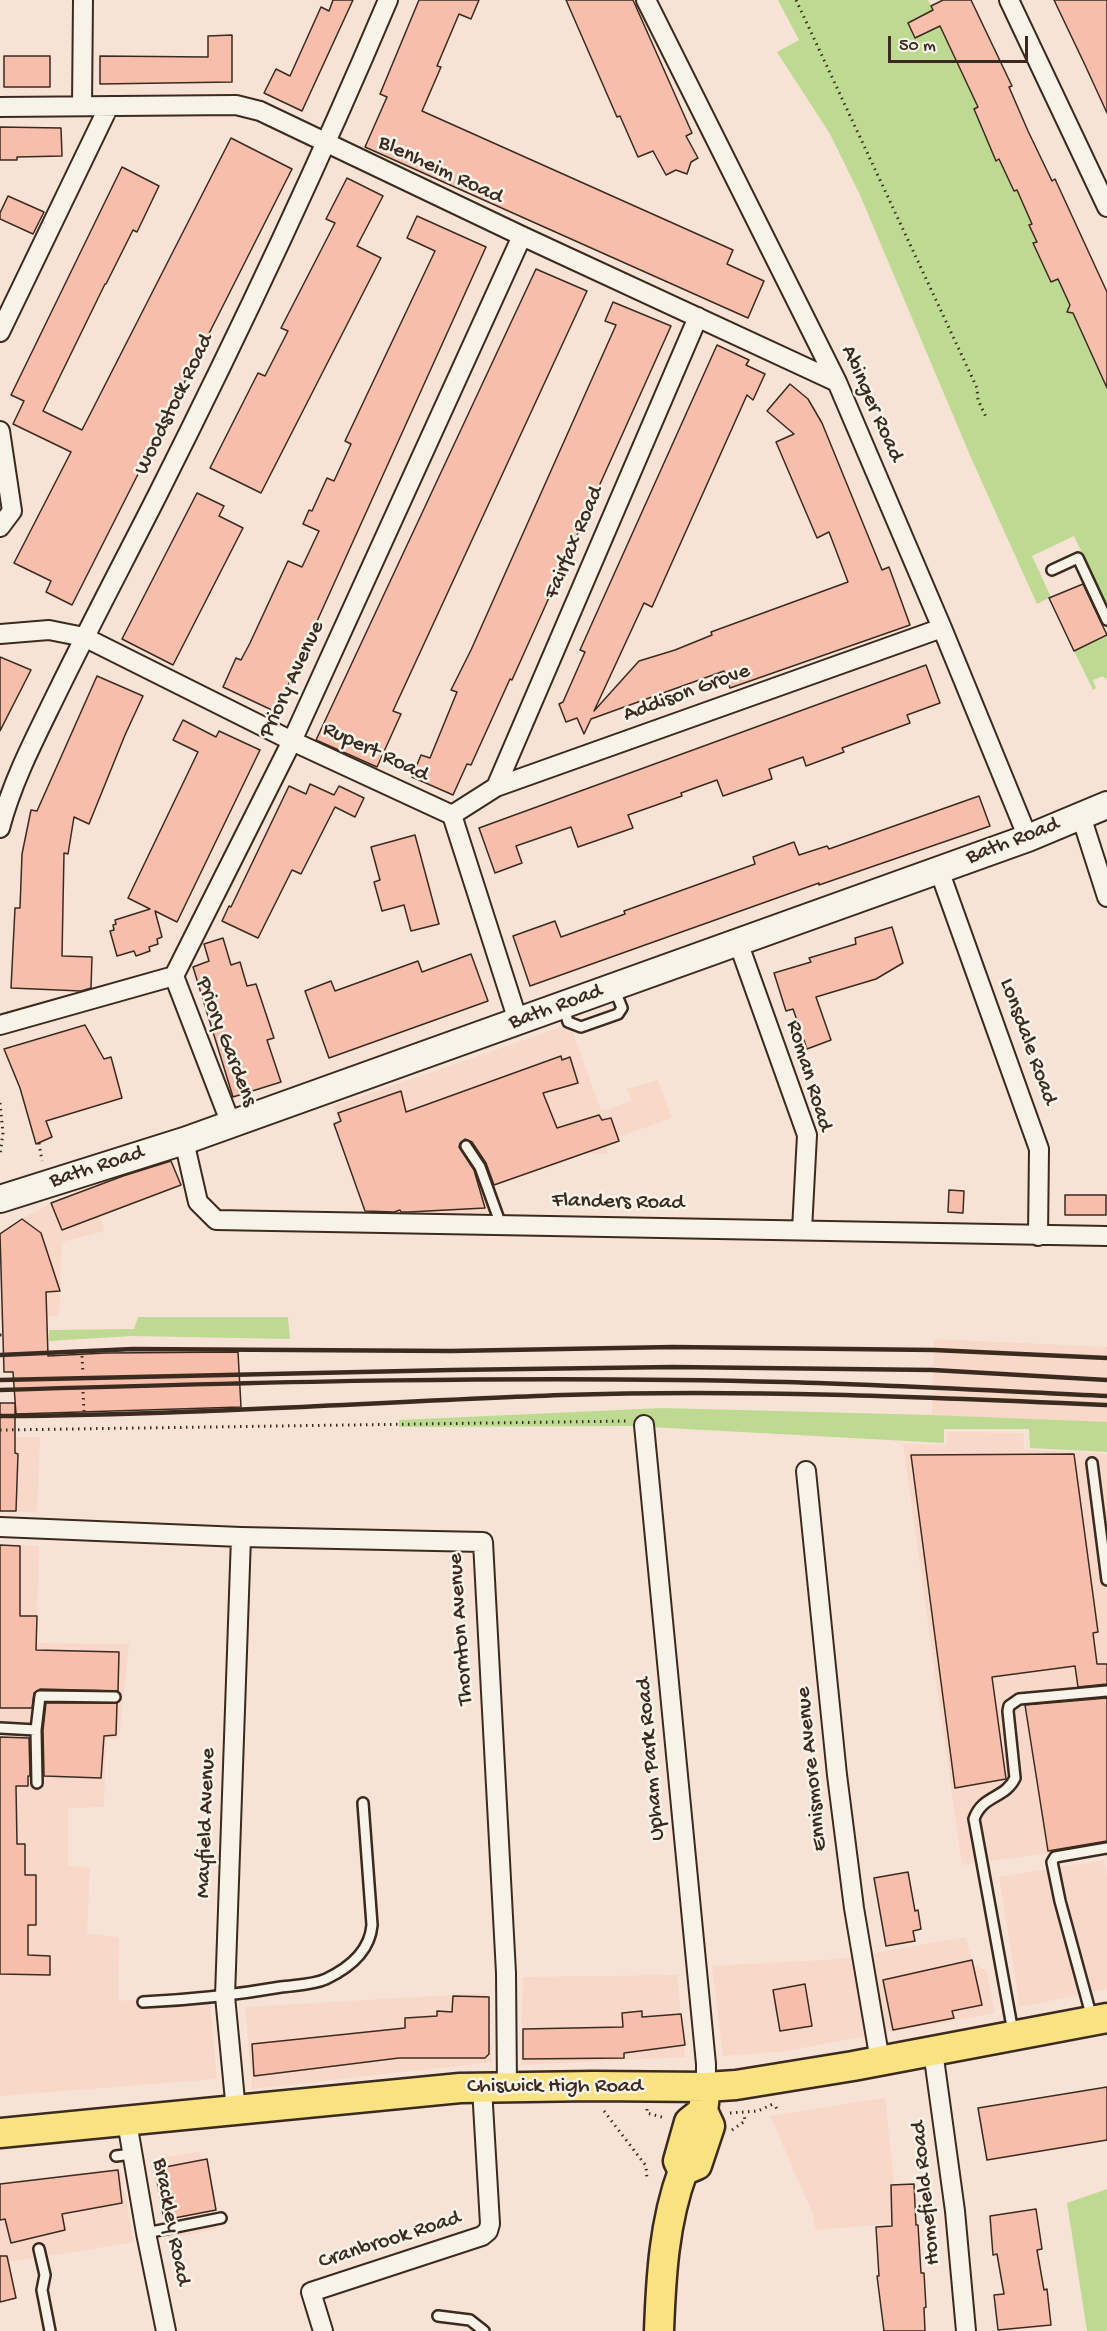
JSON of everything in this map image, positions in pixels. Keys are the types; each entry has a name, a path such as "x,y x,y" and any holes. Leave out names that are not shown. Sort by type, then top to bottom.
{"main road":[{"name":"Bath Road","path":"0,1199 184,1141 1028,838 1107,805"},
{"name":"Chiswick High Road","path":"0,2133 494,2087 705,2099 754,2082 880,2061 1100,2019"},
{"path":"659,2331 668,2224 674,2196 683,2171 697,2165 708,2133 710,2126 705,2099"}],"street":[{"path":"82,106 83,0"},
{"name":"Woodstock Road","path":"0,828 8,798 84,637 215,382 326,143 388,0"},
{"name":"Abinger Road","path":"646,0 837,382 942,628 1028,838"},
{"path":"1009,0 1107,207"},
{"name":"Blenheim Road","path":"0,107 236,105 260,111 837,382"},
{"path":"0,332 109,106"},
{"name":"Priory Avenue","path":"174,976 292,741 522,236"},
{"name":"Fairfax Road","path":"496,787 698,317"},
{"path":"0,431 12,512 0,527"},
{"name":"Addison Grove","path":"452,815 496,787 942,628"},
{"name":"Rupert Road","path":"0,634 49,630 84,637 292,741 452,815"},
{"path":"452,815 518,1021"},
{"path":"1081,816 1107,897"},
{"name":"Lonsdale Road","path":"939,870 1040,1149 1038,1236"},
{"name":"Roman Road","path":"738,942 807,1135 802,1230"},
{"path":"0,1025 174,976"},
{"name":"Priory Gardens","path":"174,976 231,1124"},
{"name":"Flanders Road","path":"184,1141 198,1202 216,1220 1107,1236"},
{"name":"Upham Park Road","path":"644,1425 706,2064 705,2099"},
{"name":"Ennismore Avenue","path":"806,1471 837,1775 854,1908 880,2061"},
{"name":"Thornton Avenue","path":"0,1527 241,1537 483,1542 506,1973 494,2087"},
{"name":"Mayfield Avenue","path":"236,2110 225,1996 241,1537"},
{"name":"Homefield Road","path":"933,2051 955,2211 966,2331"},
{"name":"Cranbrook Road","path":"323,2331 311,2292 482,2236 488,2231 494,2087"},
{"name":"Brackley Road","path":"127,2122 124,2155 147,2240 166,2331"}],"lane":[{"path":"1052,570 1078,558 1107,620"},
{"path":"466,1146 480,1167 501,1225"},
{"path":"1092,1463 1107,1580"},
{"path":"1014,2036 974,1819 978,1808 1011,1786 1015,1778 1008,1711 1011,1703 1018,1699 1107,1690"},
{"path":"37,1783 36,1730 40,1696 115,1696"},
{"path":"0,1728 36,1730"},
{"path":"143,2002 225,1996 320,1981 338,1972 363,1952 371,1935 372,1925 363,1803"},
{"path":"1100,2019 1060,1901 1052,1862 1055,1857 1107,1848"},
{"path":"147,2240 221,2218"},
{"path":"39,2249 45,2275 42,2290 50,2331"},
{"path":"438,2316 470,2320 484,2331"}],"path":[{"path":"796,0 977,388 978,400 986,417"},
{"path":"0,1103 3,1133 0,1155"},
{"path":"39,1143 42,1161"},
{"path":"82,1356 83,1374"},
{"path":"83,1392 84,1412"},
{"path":"0,1430 643,1421 644,1425"},
{"path":"604,2111 646,2166 647,2179"},
{"path":"647,2111 647,2113 662,2115 670,2123"},
{"path":"744,2113 745,2121"}],"shaded area":[{"path":"570,1024 601,1111 632,1101 627,1089 658,1080 672,1118 607,1141 607,1154 573,1153 494,1180 503,1213 371,1215 333,1106"},
{"path":"89,1189 105,1231 62,1242 59,1316 0,1319 0,1235 22,1219 51,1203"},
{"path":"934,1339 1107,1347 1107,1423 932,1415"},
{"path":"947,1432 1024,1433 1024,1449 1107,1454 1107,1845 962,1865 903,1444 947,1445"},
{"path":"0,1437 40,1437 37,1512 0,1511"},
{"path":"0,1545 39,1546 36,1646 38,1643 129,1644 119,1739 106,1740 104,1807 68,1808 68,1865 90,1868 87,1934 119,1937 118,2001 209,1994 217,2079 0,2096 0,1737 34,1738 35,1723 0,1722"},
{"path":"1104,1860 1107,1875 1107,1989 1020,2007 999,1877"},
{"path":"966,1937 973,1965 986,1970 995,2013 779,2052 723,2056 712,1966 841,1959"},
{"path":"677,1975 685,2057 521,2065 523,1977"},
{"path":"487,1993 492,2062 252,2089 245,2007"},
{"path":"885,2098 898,2223 815,2230 813,2214 770,2116"},
{"path":"200,2152 217,2229 168,2239 150,2160"},
{"path":"120,2168 134,2242 17,2261 0,2261 0,2183"}],"green space":[{"path":"778,0 928,0 1015,167 1060,283 1107,382 1107,607 1074,536 1032,556 1051,597 1037,604 972,460 860,195 830,134 777,52 799,40"},
{"path":"1107,635 1107,677 1105,679 1103,676 1093,680 1096,688 1093,690 1074,651"},
{"path":"138,1317 288,1317 290,1339 132,1336 49,1341 49,1330 134,1329"},
{"path":"663,1408 1107,1422 1107,1452 1030,1448 1029,1429 944,1429 944,1443 631,1426 399,1427 399,1420"},
{"path":"1107,2189 1107,2331 1087,2331 1067,2203"}],"building":[{"path":"333,0 353,0 302,111 264,93 276,69 290,76 321,7 329,11"},
{"path":"419,0 479,0 471,19 459,14 437,66 441,67 422,111 733,250 727,264 764,281 748,318 365,147 387,97 380,94"},
{"path":"566,0 633,0 692,133 686,136 698,158 691,162 687,174 676,170 666,175 653,151 638,157 620,116 617,117"},
{"path":"943,0 971,0 1012,86 1009,87 1028,131 1052,181 1055,179 1107,292 1107,388 1073,313 1067,312 1070,305 1058,279 1051,282 1033,243 1037,242 1029,225 1032,224 1017,190 1014,191 999,159 996,161 974,109 978,107 940,26 915,38 908,23 933,10 931,6"},
{"path":"1054,0 1107,0 1107,113 1085,65"},
{"path":"232,35 232,82 100,84 100,56 208,57 208,36"},
{"path":"4,56 50,56 50,87 4,87"},
{"path":"0,127 61,128 62,156 17,157 17,160 0,160"},
{"path":"231,138 292,169 72,605 46,592 51,581 14,563 71,452 13,424 24,401 11,395 122,167 159,186 137,232 133,230 105,284 43,411 82,430"},
{"path":"347,178 383,196 357,246 381,258 261,493 210,468 258,373 265,376 288,331 281,328 335,223 326,219"},
{"path":"8,196 44,212 33,234 0,219 0,213"},
{"path":"417,216 486,247 276,712 223,687 236,658 241,660 250,643 288,561 302,567 319,531 303,524 309,510 312,511 327,478 334,481 351,444 345,441 435,251 407,238"},
{"path":"536,269 587,291 393,711 401,714 377,767 316,740"},
{"path":"613,302 671,326 512,680 510,679 471,765 467,764 453,795 412,777 421,755 430,758 457,692 451,690 616,325 605,321"},
{"path":"717,345 749,360 746,365 765,374 753,400 747,395 652,607 644,603 594,711 639,661 675,650 712,635 711,632 848,582 829,532 817,538 776,442 794,434 767,411 790,384 808,399 822,423 882,570 889,567 910,625 730,688 724,671 591,719 584,734 577,718 566,722 559,704 563,702 585,652 580,650"},
{"path":"197,493 224,506 219,516 243,528 173,665 122,639"},
{"path":"1083,584 1107,635 1074,651 1049,598"},
{"path":"0,657 31,670 0,731"},
{"path":"926,665 940,703 907,715 910,723 842,748 844,752 806,766 803,757 769,769 772,779 723,796 717,780 681,793 682,796 628,815 633,828 578,847 571,827 516,846 522,863 495,873 479,828"},
{"path":"97,676 143,696 89,824 74,817 68,854 64,853 62,956 92,957 91,988 81,991 11,988 15,908 20,908 22,854 31,810 37,811"},
{"path":"183,720 216,737 219,731 260,750 177,922 155,911 162,937 157,939 158,944 149,947 150,951 136,956 134,951 117,956 110,931 114,930 115,920 150,909 128,898 198,752 173,740"},
{"path":"310,784 334,795 339,786 364,798 355,817 335,807 301,874 292,870 258,938 222,921 229,906 231,907 289,786 306,794"},
{"path":"979,796 990,826 819,885 819,883 530,986 513,936 555,921 561,937 625,914 624,911 755,864 753,857 794,842 799,855 827,846 829,849"},
{"path":"415,835 439,924 411,931 404,905 382,911 374,882 380,880 371,847"},
{"path":"892,927 903,963 876,979 816,997 831,1040 807,1049 793,1009 786,1011 774,973 811,962 809,958 856,944 855,938"},
{"path":"223,938 231,965 240,962 247,986 256,984 274,1038 267,1040 281,1082 233,1097 193,967 209,961 204,944"},
{"path":"471,954 488,1001 329,1058 305,991 331,981 335,991 418,961 422,972"},
{"path":"85,1025 104,1059 111,1057 122,1098 46,1121 52,1137 36,1144 20,1088 4,1049"},
{"path":"561,1056 562,1060 570,1057 578,1083 543,1093 557,1128 599,1115 602,1120 611,1118 619,1141 494,1185 486,1163 472,1142 465,1139 459,1147 474,1170 485,1208 409,1212 365,1211 334,1124 341,1121 338,1113 401,1091 406,1112"},
{"path":"171,1161 181,1185 62,1230 51,1203"},
{"path":"949,1190 964,1191 963,1213 948,1212"},
{"path":"1065,1195 1106,1195 1106,1215 1065,1215"},
{"path":"22,1219 41,1233 60,1291 46,1292 48,1356 238,1352 241,1407 16,1414 13,1372 4,1372 0,1234"},
{"path":"0,1403 15,1403 15,1453 18,1454 16,1511 0,1511"},
{"path":"1074,1454 1098,1632 1093,1633 1097,1664 1107,1664 1107,1684 1078,1687 1075,1666 992,1677 1006,1779 955,1788 911,1455"},
{"path":"0,1545 20,1546 20,1616 37,1616 36,1650 119,1652 118,1691 40,1689 34,1693 32,1708 0,1708"},
{"path":"1107,1698 1107,1841 1048,1851 1025,1705"},
{"path":"46,1703 117,1703 116,1735 104,1736 101,1778 44,1776 43,1730"},
{"path":"0,1737 29,1738 28,1786 16,1786 17,1844 25,1844 25,1875 36,1875 36,1925 28,1925 28,1955 50,1956 50,1975 0,1974"},
{"path":"908,1872 915,1911 918,1910 921,1929 913,1931 915,1941 886,1946 874,1878"},
{"path":"972,1960 982,2005 952,2011 954,2018 893,2030 883,1980"},
{"path":"805,1984 812,2026 780,2031 773,1990"},
{"path":"453,1996 489,1997 489,2054 485,2058 399,2058 254,2076 252,2044 405,2028 405,2018 437,2016 437,2011 452,2012"},
{"path":"642,2011 642,2017 681,2014 685,2045 624,2053 624,2058 523,2059 523,2029 623,2027 622,2013"},
{"path":"1107,2087 1107,2140 987,2160 978,2108"},
{"path":"207,2159 216,2210 164,2220 155,2169"},
{"path":"118,2170 122,2203 62,2214 65,2230 11,2243 5,2219 0,2220 0,2184"},
{"path":"914,2184 921,2273 924,2273 925,2331 884,2331 877,2276 879,2276 876,2227 892,2226 891,2185"},
{"path":"1036,2209 1042,2249 1037,2250 1044,2290 1047,2289 1051,2325 998,2330 994,2295 1004,2294 997,2254 993,2255 990,2216"},
{"path":"0,2256 7,2256 16,2298 0,2302"}],"railway":[{"path":"0,1355 133,1349 451,1351 673,1347 934,1350 1107,1358"},
{"path":"0,1380 673,1367 933,1370 1107,1380"},
{"path":"0,1390 294,1382 589,1379 825,1383 1107,1396"},
{"path":"0,1416 281,1408 630,1393 834,1395 1107,1405"}]}
